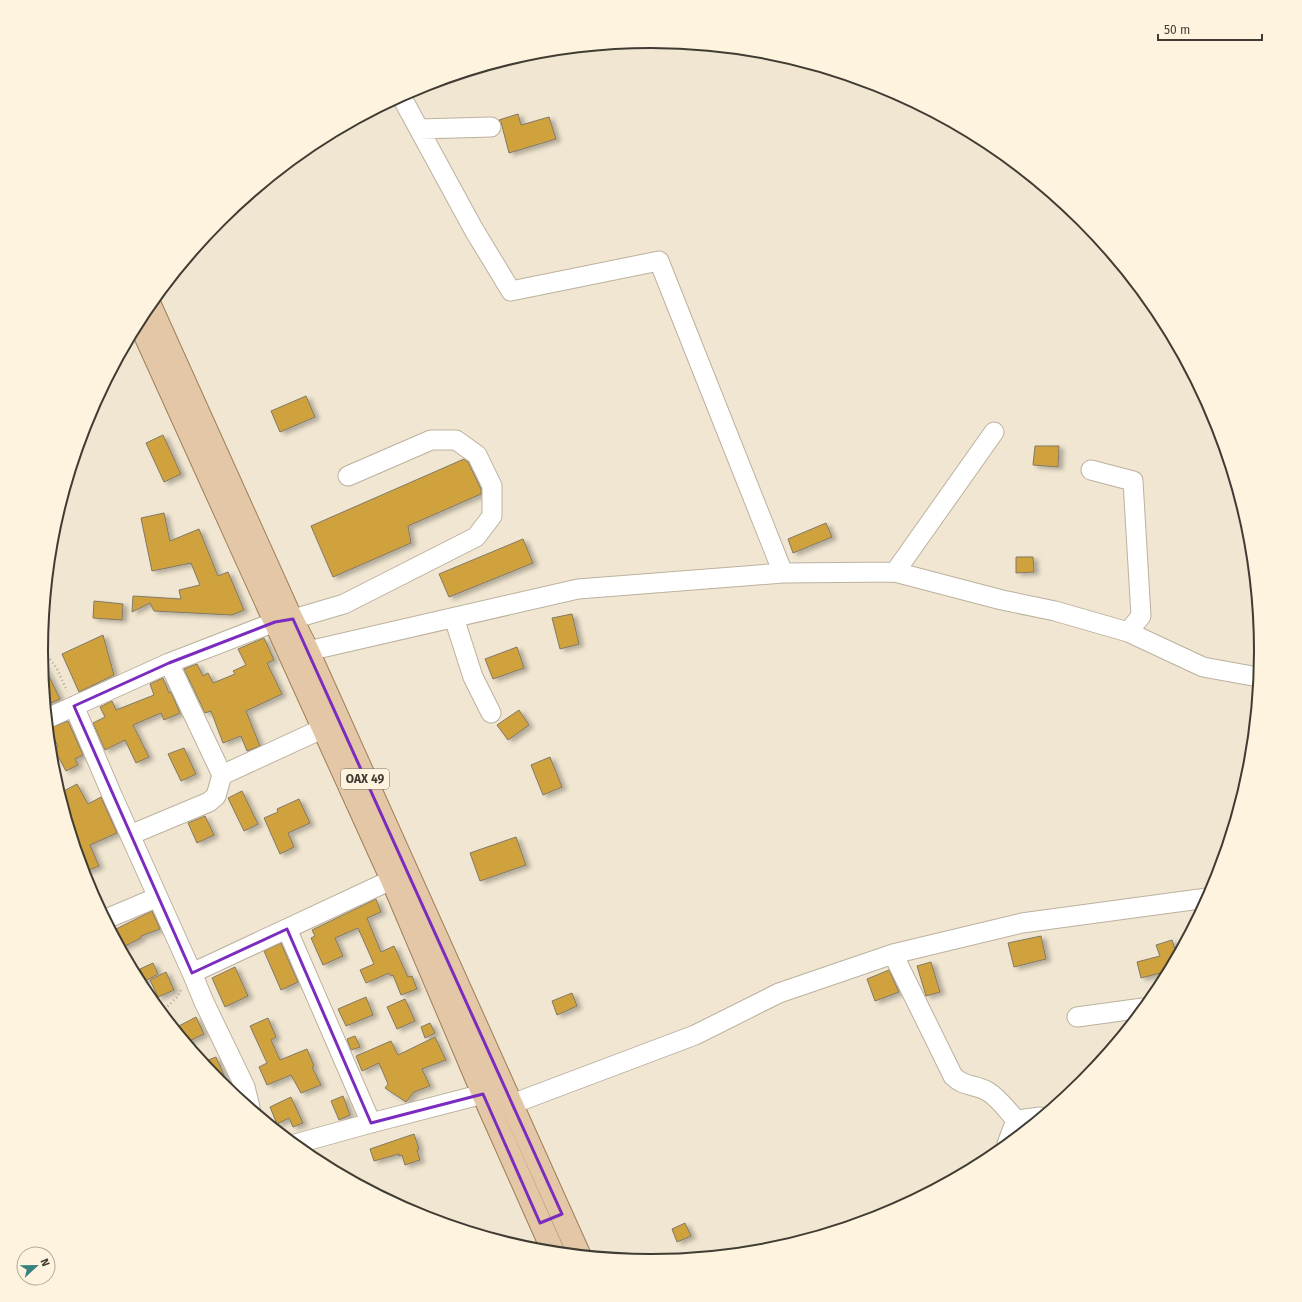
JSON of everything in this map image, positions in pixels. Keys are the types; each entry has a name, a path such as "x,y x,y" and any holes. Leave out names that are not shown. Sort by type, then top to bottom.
{"main road":[{"name":"OAX 49","path":"153,312 284,621 324,728 400,876 512,1104 578,1250"},
{"name":"OAX 49","path":"142,328 284,621 308,651 400,876 483,1094 550,1245"},
{"path":"540,1223 562,1214"}],"street":[{"path":"404,101 474,230 511,291 659,261 783,573"},
{"path":"419,129 491,128"},
{"path":"895,572 994,432"},
{"path":"52,716 169,663 284,621 344,604 476,537 492,516 492,486 478,455 456,440 432,440 348,476"},
{"path":"1091,470 1133,481 1141,616 1128,632"},
{"path":"308,651 578,589 783,573 895,572 1002,600 1056,611 1128,632 1203,667 1253,676"},
{"path":"454,618 473,677 491,713"},
{"path":"130,835 209,802 216,796 222,775 169,663"},
{"path":"74,706 204,1002 245,1087 248,1099"},
{"path":"222,775 324,728"},
{"path":"192,973 400,876"},
{"path":"110,917 158,897"},
{"path":"512,1104 695,1035 779,993 893,954 1022,923 1200,899"},
{"path":"287,929 371,1123"},
{"path":"893,954 953,1076 959,1082 986,1090 995,1096 1016,1120"},
{"path":"1077,1017 1135,1009"},
{"path":"302,1142 483,1094"},
{"path":"1016,1120 1031,1119"},
{"path":"1011,1134 1016,1120"}],"path":[{"path":"48,655 57,669 74,706"},
{"path":"166,1008 178,996 192,973"}],"highlighted area":[{"path":"293,619 562,1214 540,1223 483,1094 371,1123 287,929 192,973 74,706 169,663 275,622"}],"building":[{"path":"518,114 521,125 549,117 556,139 509,153 501,122 499,120"},
{"path":"306,396 315,417 280,432 271,411"},
{"path":"163,435 181,474 164,482 146,443"},
{"path":"1035,446 1059,446 1058,467 1033,465"},
{"path":"464,459 468,462 481,489 481,494 408,526 411,543 333,577 311,526"},
{"path":"164,513 170,541 199,529 218,576 228,572 244,610 232,615 154,611 150,603 132,612 133,596 181,599 179,590 200,585 191,563 152,571 141,518"},
{"path":"826,523 832,537 793,553 788,539"},
{"path":"523,539 533,563 449,597 439,574"},
{"path":"1016,557 1033,557 1034,572 1016,573"},
{"path":"94,601 123,604 122,620 93,618"},
{"path":"572,614 579,644 560,649 552,618"},
{"path":"103,635 114,675 79,692 62,654"},
{"path":"264,638 274,660 267,663 282,694 246,711 260,746 247,751 241,736 223,743 211,711 205,713 184,669 197,664 203,676 208,673 213,683 235,674 233,671 246,665 238,649"},
{"path":"517,647 524,668 493,679 485,659"},
{"path":"49,676 60,699 50,703"},
{"path":"163,678 180,713 164,720 161,713 133,725 149,757 136,763 125,740 105,750 93,723 105,717 100,707 112,701 116,710 154,695 150,684"},
{"path":"519,710 529,725 508,740 497,725"},
{"path":"68,721 83,755 75,759 78,765 66,771 58,756 56,748 58,747 55,739 53,727"},
{"path":"184,748 196,774 181,781 168,754"},
{"path":"550,757 562,787 543,795 531,765"},
{"path":"77,784 88,804 101,797 117,833 90,845 99,866 89,870 80,845 65,790"},
{"path":"242,791 258,824 244,831 228,798"},
{"path":"299,799 310,823 288,833 294,847 280,854 264,818 278,812 277,809"},
{"path":"205,816 214,835 197,843 188,823"},
{"path":"516,837 526,865 480,881 470,853"},
{"path":"376,899 381,912 367,918 381,952 394,946 408,977 412,976 417,989 401,995 393,975 391,976 389,973 366,983 360,970 374,964 358,928 335,938 343,956 323,965 311,938 315,936 312,930"},
{"path":"152,911 160,929 141,936 141,938 126,946 116,929"},
{"path":"1041,936 1046,959 1014,967 1008,943"},
{"path":"1172,940 1175,949 1160,973 1141,978 1137,962 1160,956 1156,945"},
{"path":"281,943 298,982 281,990 264,951"},
{"path":"931,962 940,992 926,996 917,966"},
{"path":"153,963 158,974 146,980 140,969"},
{"path":"235,967 248,996 225,1007 212,978"},
{"path":"889,970 899,992 875,1001 867,979"},
{"path":"166,972 174,990 158,997 150,980"},
{"path":"572,993 577,1006 557,1015 552,1001"},
{"path":"366,997 373,1015 346,1026 338,1009"},
{"path":"405,999 415,1021 397,1029 387,1007"},
{"path":"196,1017 204,1034 191,1040 179,1026"},
{"path":"268,1018 276,1037 271,1040 280,1060 307,1049 314,1066 312,1067 321,1085 301,1093 291,1075 267,1085 259,1067 267,1063 250,1026"},
{"path":"430,1023 435,1033 425,1038 421,1027"},
{"path":"355,1036 360,1047 351,1050 347,1039"},
{"path":"435,1037 446,1060 422,1069 430,1086 414,1092 406,1102 385,1088 388,1084 379,1063 362,1071 356,1056 391,1041 398,1055"},
{"path":"216,1057 225,1077 208,1060"},
{"path":"343,1096 350,1115 339,1120 331,1101"},
{"path":"291,1097 303,1123 293,1127 289,1118 277,1124 270,1107"},
{"path":"414,1134 419,1149 417,1150 420,1160 405,1165 402,1155 399,1156 399,1154 374,1161 370,1149"},
{"path":"685,1223 691,1236 677,1242 672,1229"}]}
